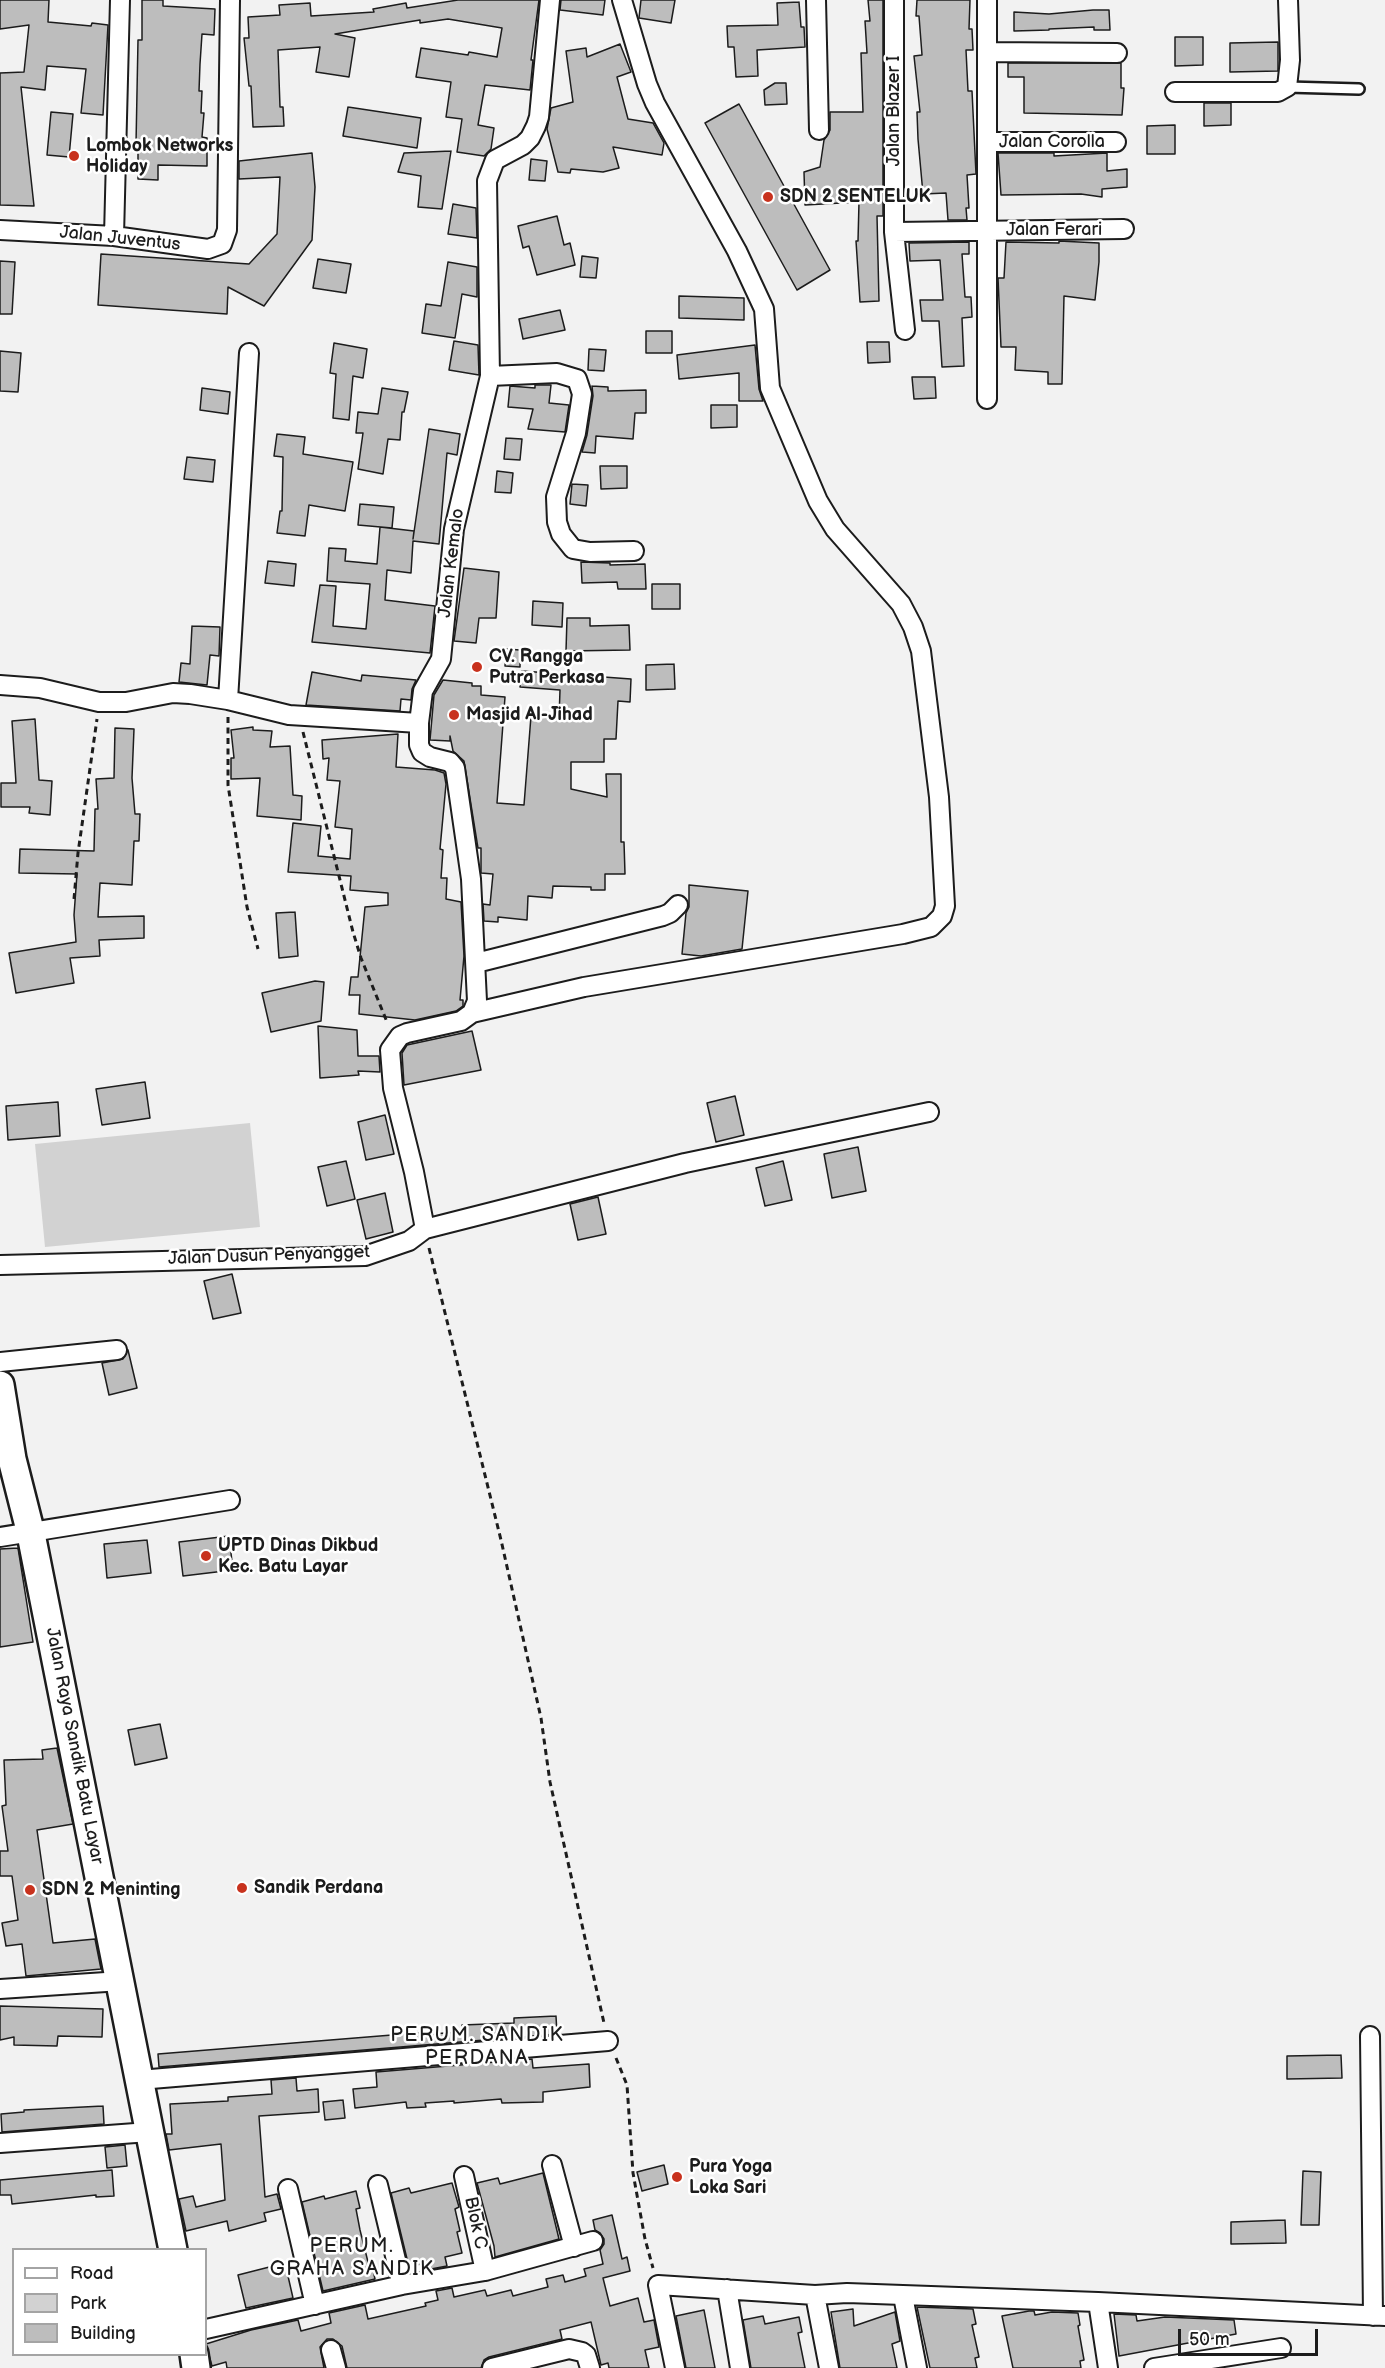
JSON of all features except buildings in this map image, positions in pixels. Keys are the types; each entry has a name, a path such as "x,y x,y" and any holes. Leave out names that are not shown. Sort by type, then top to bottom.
{"main road":[{"name":"Jalan Raya Sandik Batu Layar","path":"0,1385 12,1459 31,1534 173,2248"}],"street":[{"path":"114,236 120,0"},
{"name":"Jalan Juventus","path":"0,230 114,236 211,248 224,241 227,228 230,0"},
{"name":"Jalan Kemalo","path":"476,963 471,879 455,768 450,762 430,757 422,752 419,745 419,723 423,691 441,659 454,529 490,376 487,181 495,160 523,145 530,138 536,126 539,117 550,0"},
{"path":"424,1229 414,1172 393,1088 389,1054 395,1041 407,1033 461,1021 472,1013 584,987 912,932 937,923 945,906 939,797 921,651 913,627 901,604 835,529 818,501 770,388 766,320 761,302 738,251 655,103 647,84 622,0"},
{"path":"816,0 819,130"},
{"name":"Jalan Blazer I","path":"894,0 894,232 905,330"},
{"path":"987,0 988,142 985,230 987,399"},
{"path":"1175,92 1278,92 1287,87 1290,60 1288,0"},
{"path":"988,52 1117,53"},
{"name":"Jalan Corolla","path":"988,142 1116,142"},
{"name":"Jalan Ferari","path":"894,232 1124,229"},
{"path":"228,700 249,353"},
{"path":"490,376 557,373 577,379 582,394 576,433 556,497 557,522 561,534 573,549 590,552 634,551"},
{"path":"0,685 40,688 99,702 126,702 173,693 228,700 272,713 419,723"},
{"path":"472,1013 477,1001 476,963 663,916 678,905"},
{"name":"Jalan Dusun Penyangget","path":"0,1265 365,1256 408,1241 424,1229 686,1163 929,1112"},
{"path":"0,1362 117,1350"},
{"path":"0,1538 230,1500"},
{"path":"0,1989 121,1981"},
{"path":"675,2368 658,2285 815,2295 847,2293 1098,2302 1379,2316 1370,2036"},
{"path":"139,2080 608,2040"},
{"path":"0,2143 149,2132"},
{"path":"552,2165 574,2247"},
{"name":"Blok C","path":"464,2176 485,2271"},
{"path":"378,2185 402,2285"},
{"path":"288,2189 315,2305"},
{"path":"207,2329 402,2285 485,2271 593,2241"},
{"path":"727,2289 740,2368"},
{"path":"815,2295 829,2368"},
{"path":"903,2296 917,2368"},
{"path":"1098,2302 1108,2368"},
{"path":"1154,2368 1281,2348"},
{"path":"492,2368 569,2349 586,2355 590,2368"},
{"path":"331,2350 336,2368"}],"lane":[{"path":"1287,87 1359,89"}],"path":[{"path":"228,700 228,785 247,907 258,949"},
{"path":"74,899 99,702"},
{"path":"299,716 361,958 395,1041"},
{"path":"424,1229 503,1551 540,1719 550,1782 608,2040 627,2085 633,2173 645,2239 658,2285"}],"green space":[{"path":"250,1123 260,1227 45,1247 35,1144"}],"place":[{"name":"Lombok Networks Holiday","path":"74,156"},
{"name":"SDN 2 SENTELUK","path":"768,197"},
{"name":"CV. Rangga Putra Perkasa","path":"477,667"},
{"name":"Masjid Al-Jihad","path":"454,715"},
{"name":"UPTD Dinas Dikbud Kec. Batu Layar","path":"206,1556"},
{"name":"Sandik Perdana","path":"242,1888"},
{"name":"SDN 2 Meninting","path":"30,1890"},
{"name":"Pura Yoga Loka Sari","path":"677,2177"}],"district":[{"name":"PERUM. SANDIK PERDANA","path":"477,2048"},
{"name":"PERUM. GRAHA SANDIK","path":"352,2258"}]}
